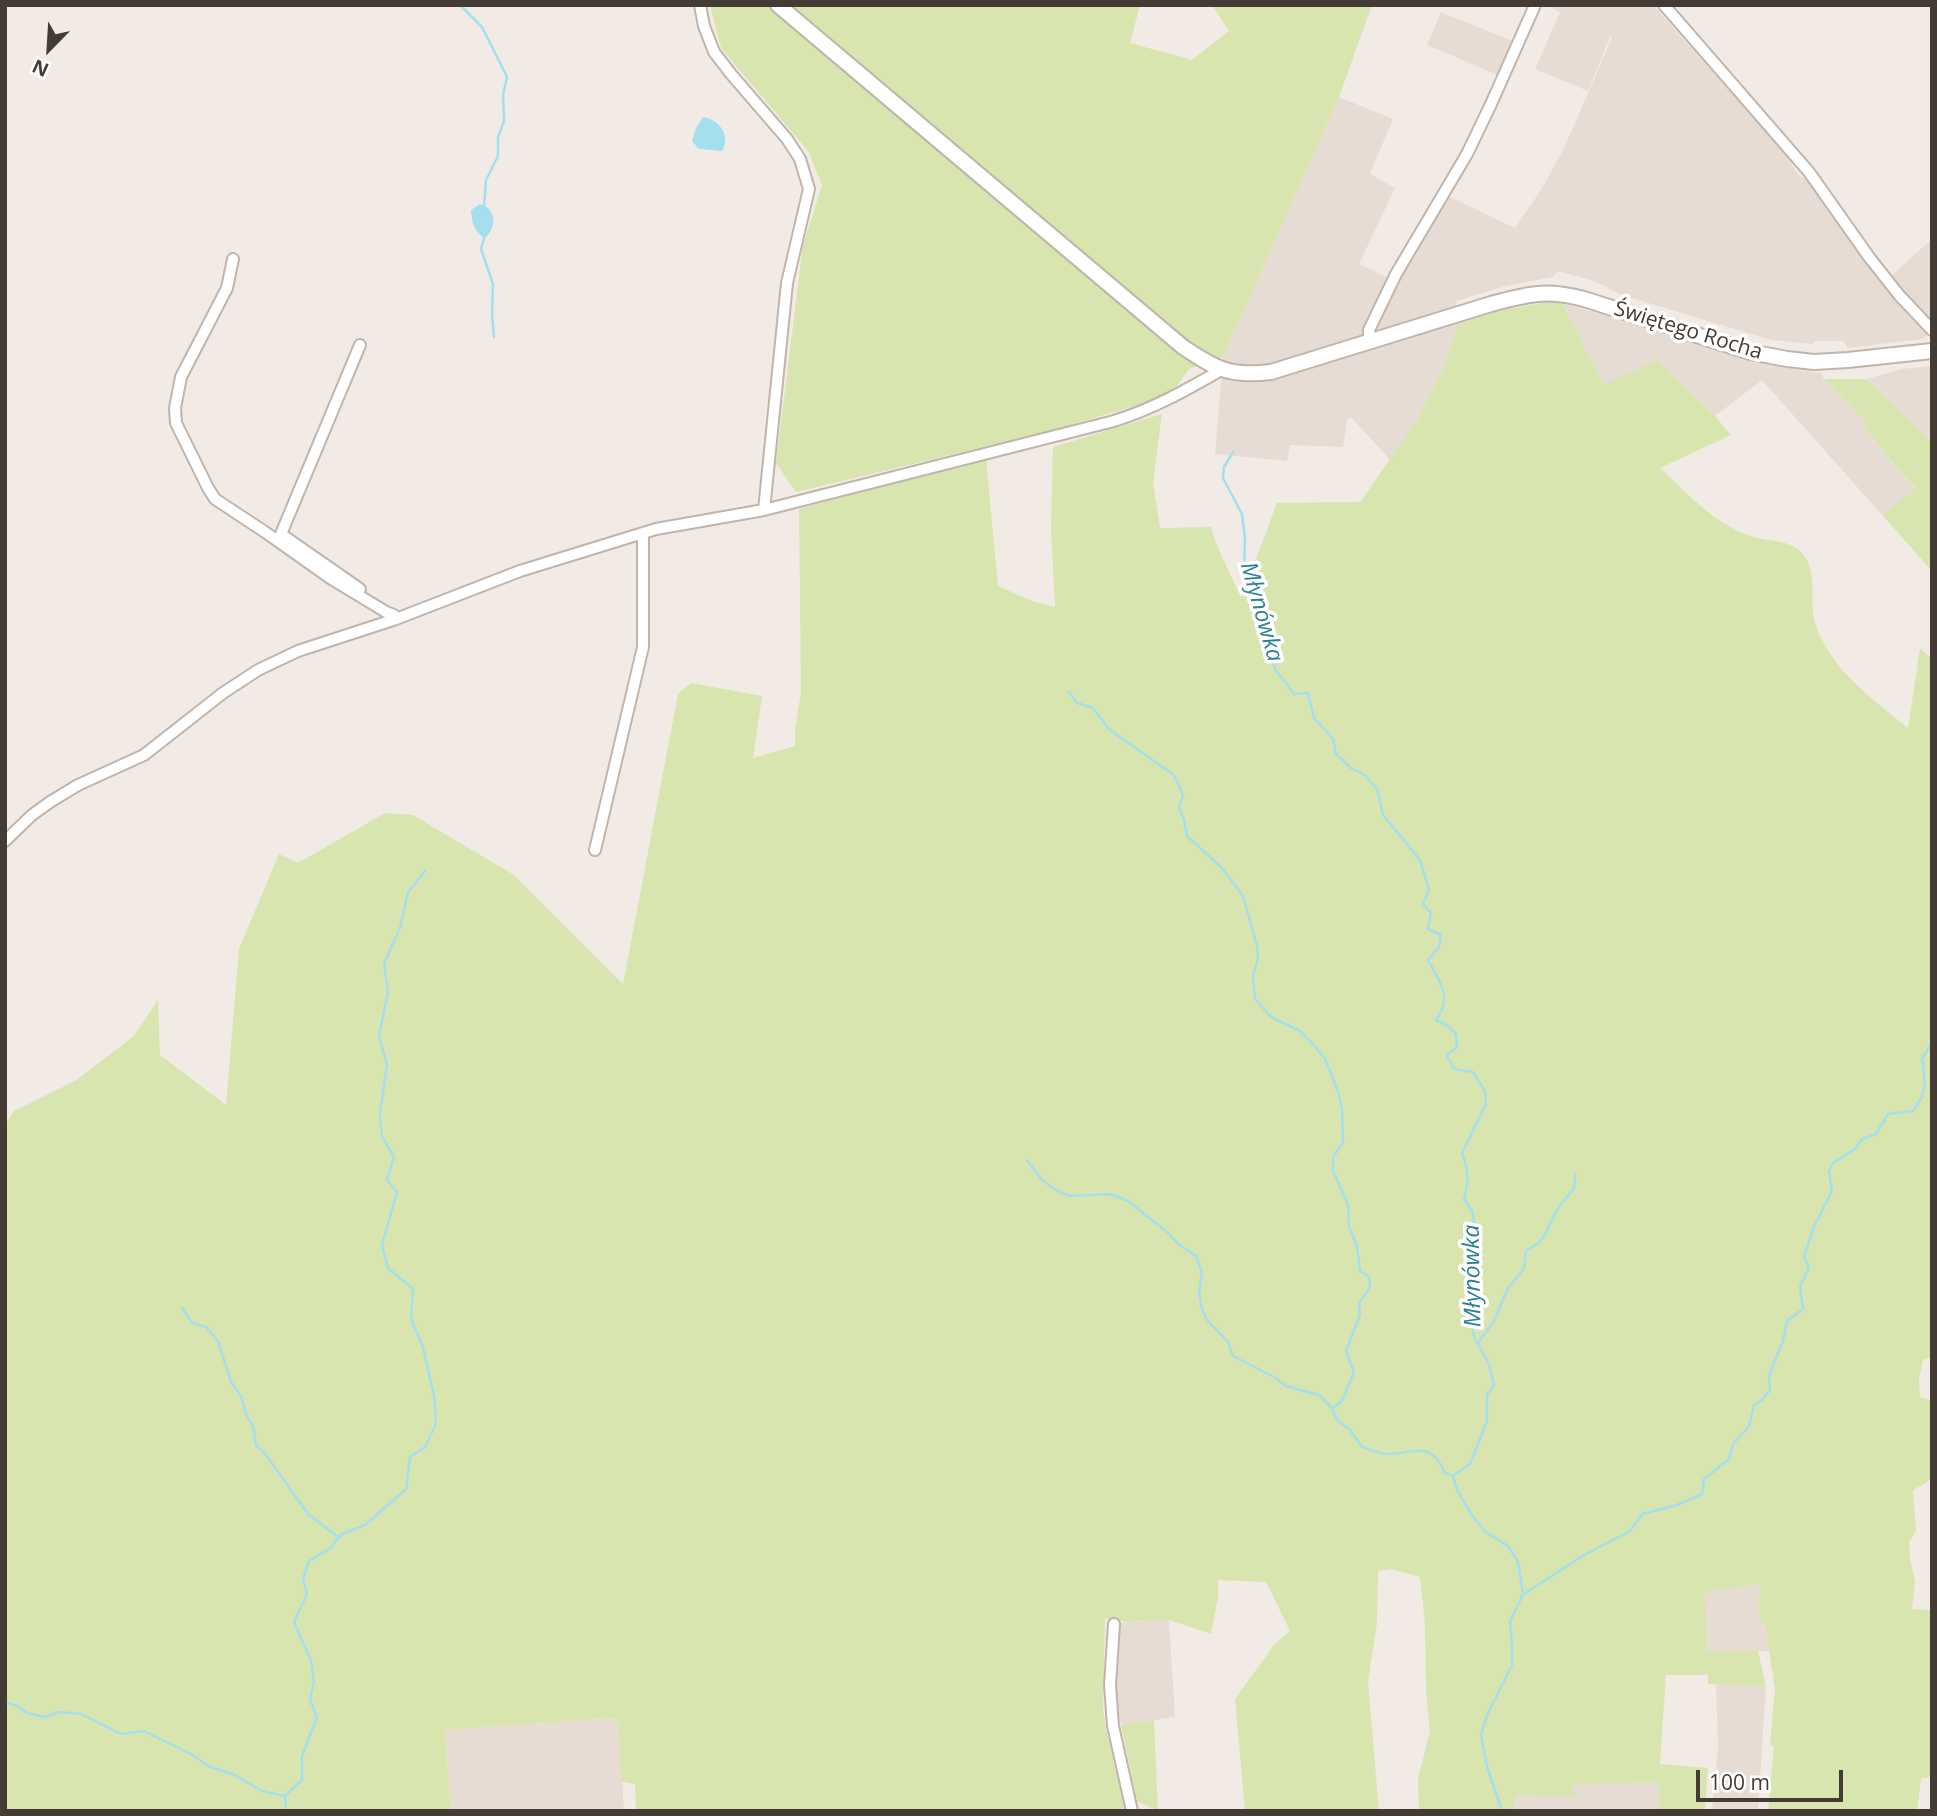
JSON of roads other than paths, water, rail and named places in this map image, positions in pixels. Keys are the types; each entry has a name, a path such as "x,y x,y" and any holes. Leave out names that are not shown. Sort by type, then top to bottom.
{"street":[{"path":"699,5 714,52 787,139 800,159 809,189 787,284 764,510"},
{"path":"778,5 1183,347 1221,370"},
{"path":"1369,342 1369,330 1396,274 1467,154 1535,5"},
{"path":"1664,5 1809,172 1869,257 1899,295 1932,330"},
{"path":"233,259 226,288 181,377 174,408 177,423 215,499 330,578 395,617"},
{"name":"Świętego Rocha","path":"1221,370 1237,374 1271,372 1521,296 1550,292 1584,299 1750,352 1787,359 1814,362 1932,351"},
{"path":"360,345 281,534 391,610 395,617"},
{"path":"5,841 50,802 78,785 144,755 223,694 268,664 298,651 520,571 643,533 764,510 1114,421 1154,406 1221,370"},
{"path":"595,850 643,647 643,533"},
{"path":"1114,1624 1110,1685 1113,1726 1132,1811"}],"water":[{"path":"703,117 714,121 722,129 725,145 722,151 699,149 692,141"},
{"path":"480,204 490,210 493,219 492,229 485,238 476,230 472,218 471,210"}],"waterway":[{"path":"460,5 482,27 507,77 503,95 504,121 498,137 498,156 486,180 484,207"},
{"path":"485,234 481,249 493,284 494,337"},
{"name":"Młynówka","path":"1233,452 1224,467 1223,478 1242,514 1245,539 1244,570 1275,669 1294,694 1308,693 1314,718 1333,739 1336,754 1351,768 1366,776 1377,789 1383,815 1420,860 1429,890 1423,904 1431,913 1428,929 1441,935 1439,947 1428,960 1444,997 1444,1004 1436,1020 1456,1034 1457,1047 1447,1055 1454,1069 1473,1072 1485,1091 1486,1104 1462,1153 1467,1176 1464,1199 1472,1211 1477,1238 1474,1257 1475,1296 1470,1314 1474,1337 1489,1364 1494,1385 1487,1395 1487,1421 1470,1464 1453,1476 1457,1490 1473,1517 1487,1533 1508,1546 1518,1562 1523,1594 1510,1622 1512,1665 1488,1713 1481,1734 1487,1767 1502,1811"},
{"path":"1069,692 1077,703 1093,708 1108,728 1174,775 1183,795 1179,808 1187,836 1221,867 1243,896 1257,946 1258,959 1253,975 1255,999 1271,1017 1300,1031 1314,1045 1325,1059 1338,1091 1342,1109 1343,1142 1333,1157 1333,1171 1348,1205 1349,1226 1357,1247 1360,1271 1369,1277 1370,1288 1359,1303 1360,1315 1346,1351 1354,1372 1342,1401 1332,1409 1337,1420 1350,1430 1362,1447 1386,1454 1428,1452 1440,1463 1445,1473 1453,1476"},
{"path":"286,1811 285,1796 302,1780 302,1756 317,1717 310,1699 314,1681 311,1661 294,1622 307,1594 303,1579 309,1561 329,1549 342,1534 365,1525 406,1489 410,1457 425,1447 436,1424 434,1396 423,1347 411,1319 413,1289 388,1268 382,1245 397,1192 387,1180 394,1157 382,1136 380,1114 387,1065 379,1036 388,992 384,964 400,928 408,892 425,871"},
{"path":"1524,1594 1584,1555 1630,1531 1642,1514 1677,1505 1702,1494 1704,1479 1729,1459 1733,1444 1749,1426 1754,1405 1770,1390 1769,1375 1783,1341 1787,1321 1803,1309 1800,1287 1809,1267 1804,1256 1814,1227 1832,1191 1829,1171 1833,1163 1855,1149 1862,1139 1876,1134 1888,1114 1913,1111 1922,1097 1925,1083 1922,1059 1932,1042"},
{"path":"1027,1160 1042,1180 1056,1190 1069,1196 1110,1194 1128,1201 1167,1232 1178,1244 1196,1256 1202,1273 1199,1292 1202,1309 1207,1320 1228,1342 1233,1356 1286,1386 1319,1395 1331,1407"},
{"path":"1478,1343 1494,1321 1508,1288 1524,1269 1526,1251 1540,1242 1556,1211 1574,1188 1575,1174"},
{"path":"182,1308 192,1323 206,1327 218,1341 231,1382 241,1396 253,1426 256,1445 308,1514 338,1537"},
{"path":"5,1703 18,1706 27,1713 45,1717 59,1712 81,1714 121,1734 144,1731 191,1754 210,1767 233,1774 262,1791 285,1796"}]}
